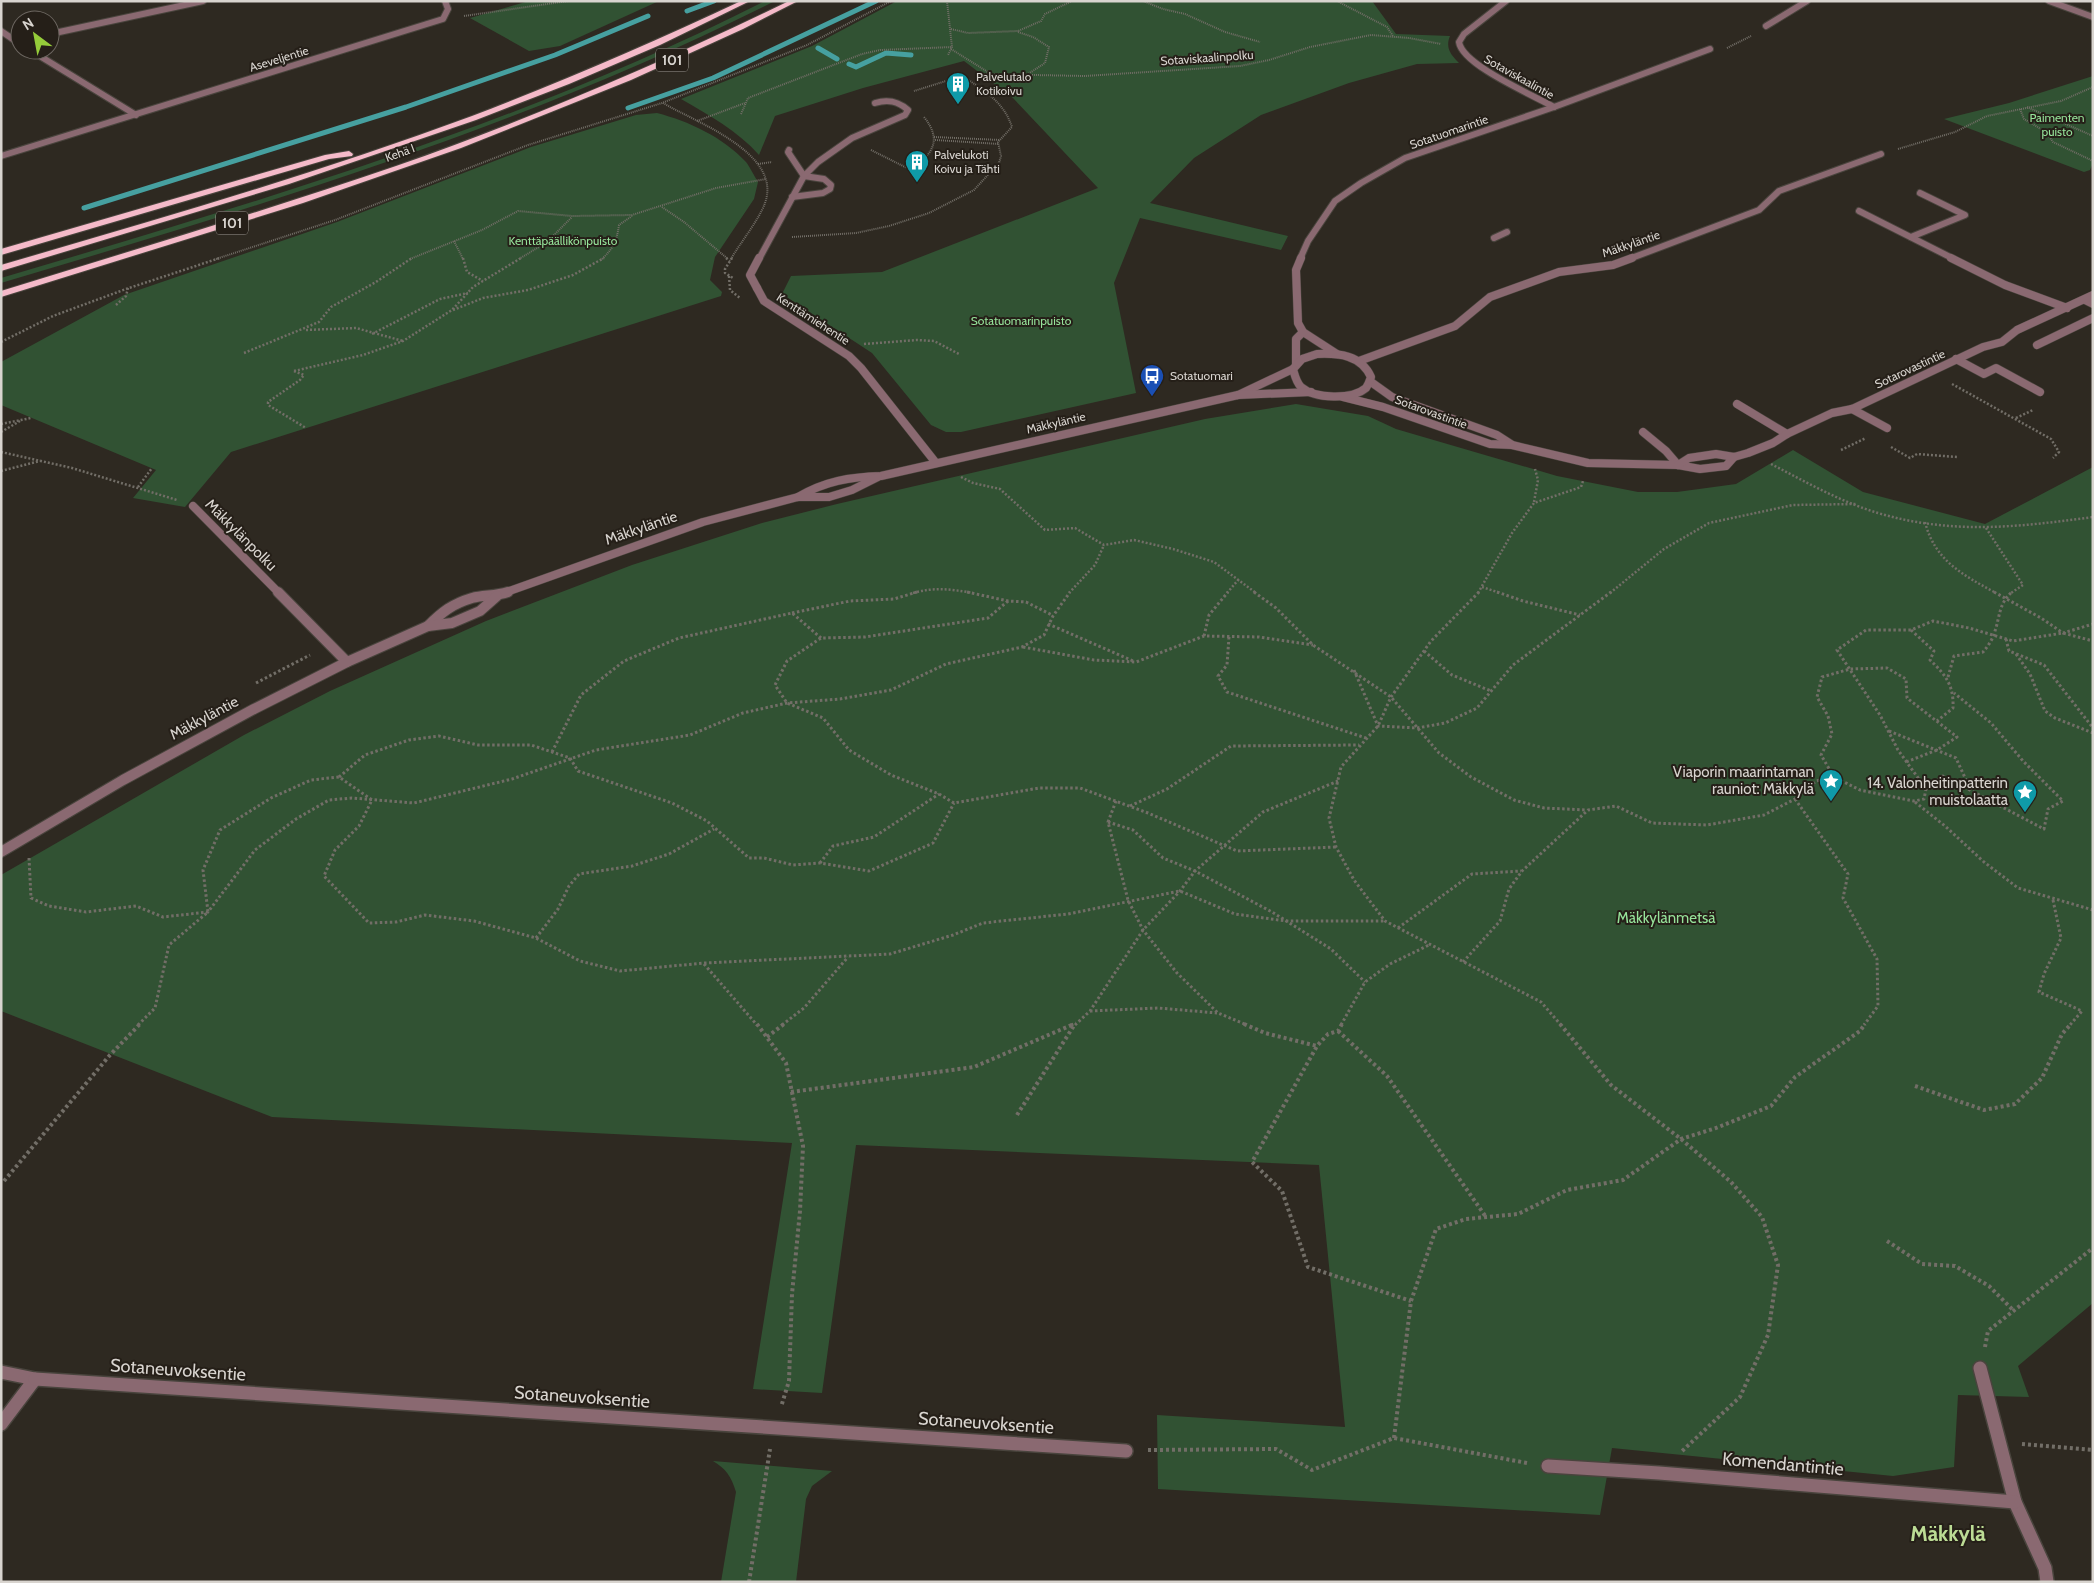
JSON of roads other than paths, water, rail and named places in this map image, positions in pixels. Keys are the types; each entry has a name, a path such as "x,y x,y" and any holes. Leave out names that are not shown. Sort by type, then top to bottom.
{"highway":[{"name":"Kehä I","path":"1,268 195,211 394,146 485,113 609,64 705,22 747,1"},
{"name":"Kehä I","path":"1,294 226,225 460,145 641,74 795,1"},
{"name":"101","path":"1,252 328,157 394,146"}],"street":[{"path":"60,32 203,1"},
{"name":"Aseveljentie","path":"1,156 443,19 448,9 445,1"},
{"name":"Sotaviskaalintie","path":"1506,1 1464,34 1459,42 1460,49 1476,65 1554,108"},
{"path":"1766,26 1807,1"},
{"path":"2049,1 2093,17"},
{"name":"Sotatuomarintie","path":"1303,332 1298,323 1296,270 1314,229 1335,201 1361,183 1405,158 1554,108 1574,98 1710,49"},
{"path":"47,60 136,114"},
{"path":"792,197 804,176 838,146 870,128 905,115 908,110 896,102 888,100 875,103"},
{"path":"788,150 804,176 824,179 831,185 830,189 824,193 792,197"},
{"name":"Mäkkyläntie","path":"1359,362 1374,354 1462,322 1480,302 1490,298 1559,272 1613,266 1759,210 1764,207 1771,196 1780,191 1881,154"},
{"path":"1911,237 1965,215 1920,193"},
{"name":"Kenttämiehentie","path":"792,197 750,275 764,301 834,346 861,368 936,463"},
{"path":"1859,211 2005,284 2067,308"},
{"path":"1494,238 1507,232"},
{"name":"Sotarovastintie","path":"1678,465 1689,458 1716,454 1734,457 1773,443 1787,434 1832,413 1852,409 1956,359 2012,337 2017,330 2093,295"},
{"path":"2085,300 2093,304"},
{"path":"2037,345 2093,318"},
{"path":"1311,392 1296,382 1296,339 1303,332 1337,354 1359,362 1369,371 1370,382 1361,392 1343,397"},
{"name":"Mäkkyläntie","path":"1238,395 1249,388 1281,377 1302,359 1317,354 1337,354"},
{"path":"1956,359 1984,374 1996,368 2040,392"},
{"name":"Sotarovastintie","path":"1370,382 1392,397 1497,435 1512,444"},
{"name":"Mäkkyläntie","path":"798,497 820,483 846,477 881,476 1238,395 1311,392"},
{"name":"Sotarovastintie","path":"1311,392 1343,397 1383,407 1490,444 1512,444 1588,463 1678,465 1700,469 1726,466 1734,457"},
{"path":"1737,404 1787,434"},
{"path":"1852,409 1886,428"},
{"path":"1643,432 1666,451 1678,465"},
{"name":"Mäkkyläntie","path":"428,626 442,611 473,598 497,596 703,522 798,497 829,497 852,490 881,476"},
{"name":"Mäkkylänpolku","path":"193,506 347,662"},
{"name":"Mäkkyläntie","path":"1,852 208,732 347,662 428,626 452,623 466,618 480,611 497,596"},
{"path":"1980,1368 2015,1502 2045,1568 2047,1582"},
{"name":"Sotaneuvoksentie","path":"1,1372 35,1379 1126,1451"},
{"path":"1,1424 35,1379"},
{"name":"Komendantintie","path":"1548,1466 1660,1473 2015,1502"}],"waterway":[{"path":"687,11 714,1"},
{"path":"628,108 713,78 876,1"},
{"path":"84,208 406,107 555,55 648,16"},
{"path":"818,48 837,59"},
{"path":"849,64 856,67 886,53 911,55"}],"place":[{"name":"Palvelutalo Kotikoivu","path":"958,105"},
{"name":"Palvelukoti Koivu ja Tähti","path":"917,183"},
{"name":"Sotatuomari","path":"1152,397"},
{"name":"Viaporin maarintaman rauniot: Mäkkylä","path":"1831,802"},
{"name":"14. Valonheitinpatterin muistolaatta","path":"2025,813"}],"district":[{"name":"Mäkkylä","path":"1948,1534"}],"park label":[{"name":"Paimenten puisto","path":"2057,125"},
{"name":"Kenttäpäällikönpuisto","path":"563,241"},
{"name":"Sotatuomarinpuisto","path":"1021,321"},
{"name":"Mäkkylänmetsä","path":"1666,918"}]}
